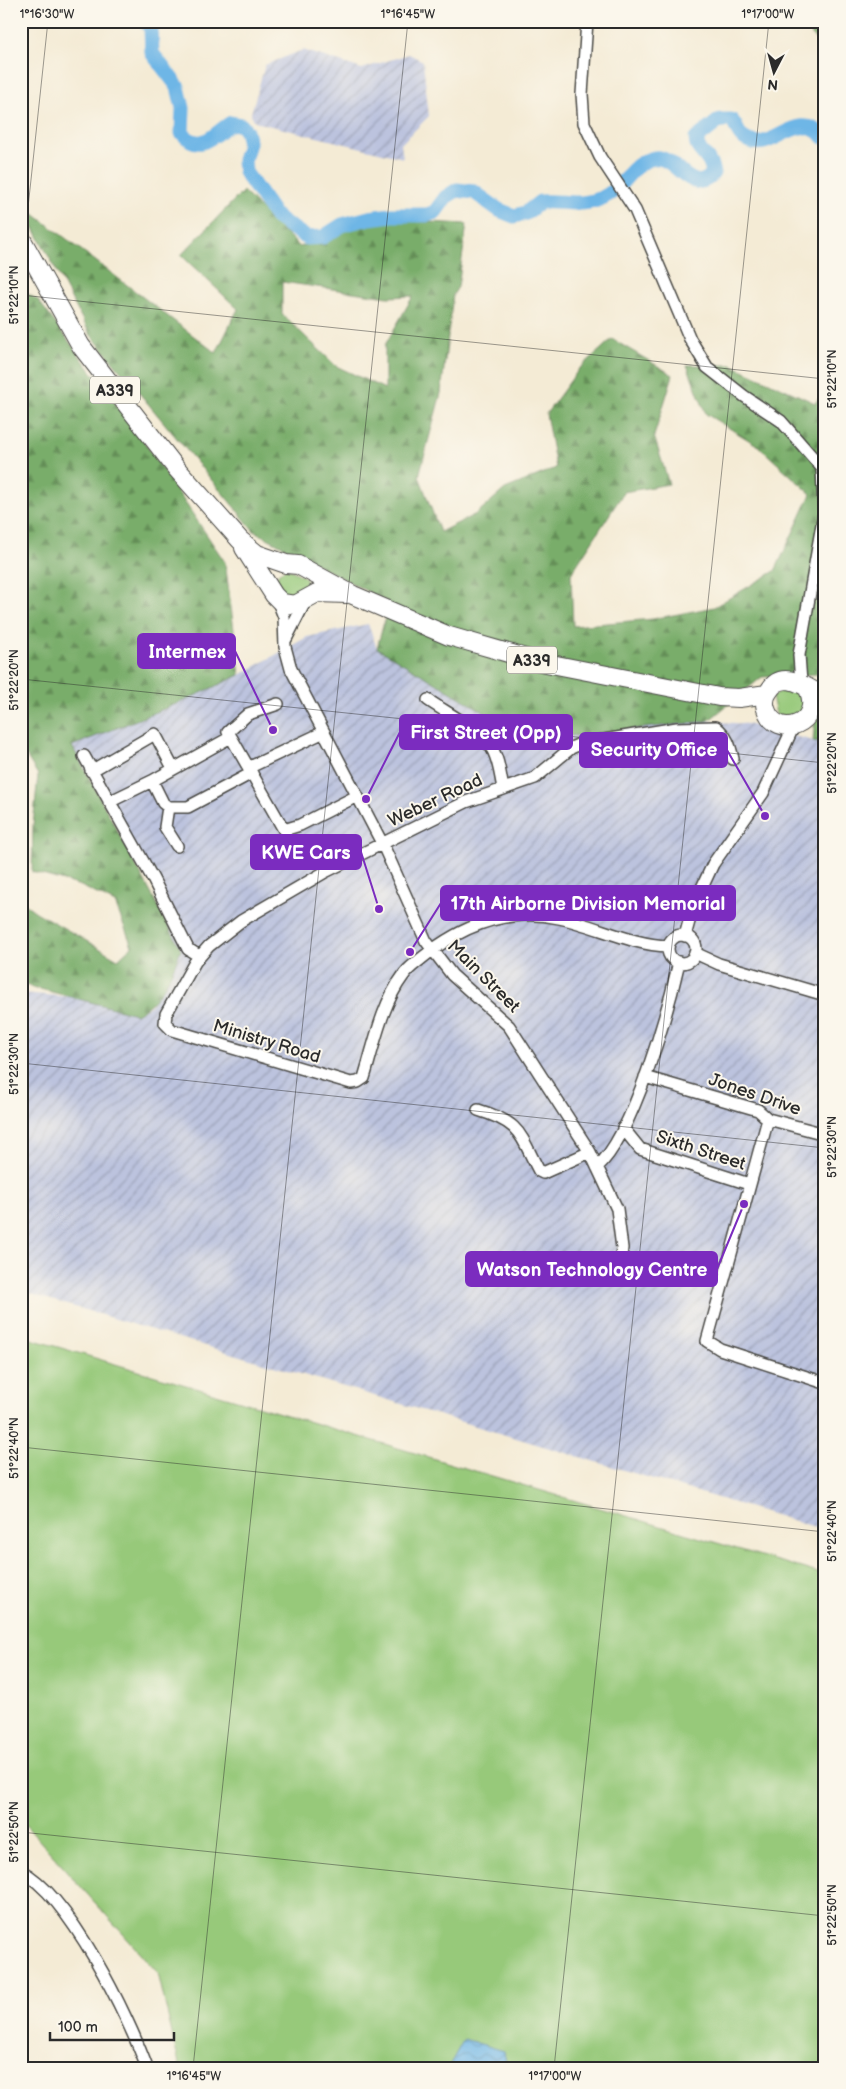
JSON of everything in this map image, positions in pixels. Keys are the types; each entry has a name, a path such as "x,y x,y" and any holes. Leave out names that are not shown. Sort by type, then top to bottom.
{"highway":[{"name":"A339","path":"21,238 81,346 176,468 240,540 257,554 295,566 353,595 432,630 507,653 571,668 719,696 739,698 766,694"},
{"name":"A339","path":"21,265 50,292"},
{"name":"A339","path":"240,540 275,597"},
{"path":"295,566 311,578 312,591 308,598 301,603 288,605 275,597 271,580 274,573 295,566"},
{"name":"A339","path":"308,598 326,592 353,595"},
{"path":"825,697 798,684 776,682 766,694 765,706 774,720 802,721 825,714"},
{"path":"798,684 812,702 802,721"},
{"name":"A339","path":"719,696 774,720"}],"street":[{"path":"587,21 582,94 584,122 613,177 635,210 690,340 707,367 744,396 781,421 822,468 824,512 799,655 798,684"},
{"name":"Main Street","path":"275,597 284,617 285,647 291,669 383,845 413,917 432,949 452,975 509,1026 590,1152 617,1209 622,1248 620,1264 615,1274 604,1278 584,1271"},
{"path":"286,641 300,607 308,598"},
{"path":"798,684 799,655"},
{"path":"428,700 482,738 491,748 496,756 503,788"},
{"path":"278,704 248,714 228,732 284,830 300,826 357,796"},
{"path":"774,720 781,754"},
{"path":"685,936 693,907 713,864 763,793 791,732 802,721"},
{"name":"Weber Road","path":"172,1030 166,1023 166,1014 199,956 222,934 257,910 326,872 383,845 437,816 503,788 535,778 571,748 580,744 677,728 716,727 724,733 730,743 734,759"},
{"path":"152,781 163,803 168,807 188,807 250,770 324,732"},
{"path":"91,771 155,734 173,768"},
{"path":"109,802 152,781 231,737"},
{"path":"84,756 154,879 188,949 199,956"},
{"path":"168,807 165,826 177,846"},
{"path":"432,949 451,936 482,922 528,915 562,919 644,942 668,946"},
{"path":"685,936 695,944 695,954 687,962 679,962 671,958 668,946 673,939 685,936"},
{"name":"Ministry Road","path":"172,1030 352,1084 364,1078 395,988 404,974 432,949"},
{"path":"695,954 719,964 825,995"},
{"path":"597,1167 608,1155 645,1077 679,962"},
{"name":"Jones Drive","path":"645,1077 758,1110 768,1119 825,1134"},
{"path":"478,1110 506,1119 517,1129 539,1170 543,1173 590,1152"},
{"path":"768,1119 707,1341 720,1349 825,1383"},
{"name":"Sixth Street","path":"622,1128 640,1149 749,1184"},
{"path":"21,1870 45,1889 76,1930 134,2032 147,2068"}],"shaded area":[{"path":"303,50 362,69 409,54 423,61 429,116 401,144 403,158 259,123 252,119 251,113 265,65"},
{"path":"368,624 377,648 531,740 708,721 747,724 825,744 825,1530 21,1291 21,993 71,997 137,1014 150,1006 164,987 181,949 156,897 153,879 72,746 181,702 240,675 307,637"}],"green space":[{"path":"806,21 825,21 825,51 812,35"},
{"path":"243,191 300,247 370,219 467,224 458,287 453,295 441,393 419,476 440,532 476,514 505,489 556,468 546,414 579,369 612,339 673,375 654,436 669,484 624,492 571,574 573,626 653,619 714,607 775,571 811,494 757,445 706,414 687,365 732,365 815,403 825,391 825,744 813,742 818,674 762,677 708,721 531,740 377,648 389,603 254,531 90,334 21,204 216,353 238,309 181,255","holes":["282,282 388,297 413,296 385,345 385,389 336,366 282,314"]},
{"path":"21,290 38,300 145,443 225,562 240,675 181,702 72,746 181,949 169,977 159,994 153,1002 136,1014 21,984 21,901 36,912 118,959 132,946 115,903 81,886 32,872 33,825 38,775 21,747"},
{"path":"287,568 306,578 306,591 288,600 275,581 279,573"},
{"path":"788,685 806,696 799,720 777,718 772,697"},
{"path":"21,1336 825,1575 825,2068 180,2068 158,1973 21,1820"}],"water":[{"path":"464,2039 504,2051 507,2068 448,2068"}],"waterway":[{"path":"144,21 151,28 152,53 178,87 183,108 182,133 189,139 202,142 208,140 231,123 241,125 246,131 249,143 244,160 245,172 276,217 307,238 323,237 342,225 369,218 391,215 427,215 435,212 446,197 457,190 474,192 499,210 514,216 526,213 540,202 588,202 611,193 639,165 654,158 669,162 691,179 705,180 713,173 709,162 698,148 696,139 720,120 731,120 740,135 753,142 763,142 793,129 804,127 814,129 825,138"}],"place":[{"name":"Intermex","path":"273,730"},
{"name":"First Street (Opp)","path":"366,799"},
{"name":"Security Office","path":"765,816"},
{"name":"KWE Cars","path":"379,909"},
{"name":"17th Airborne Division Memorial","path":"410,952"},
{"name":"Watson Technology Centre","path":"744,1204"}]}
